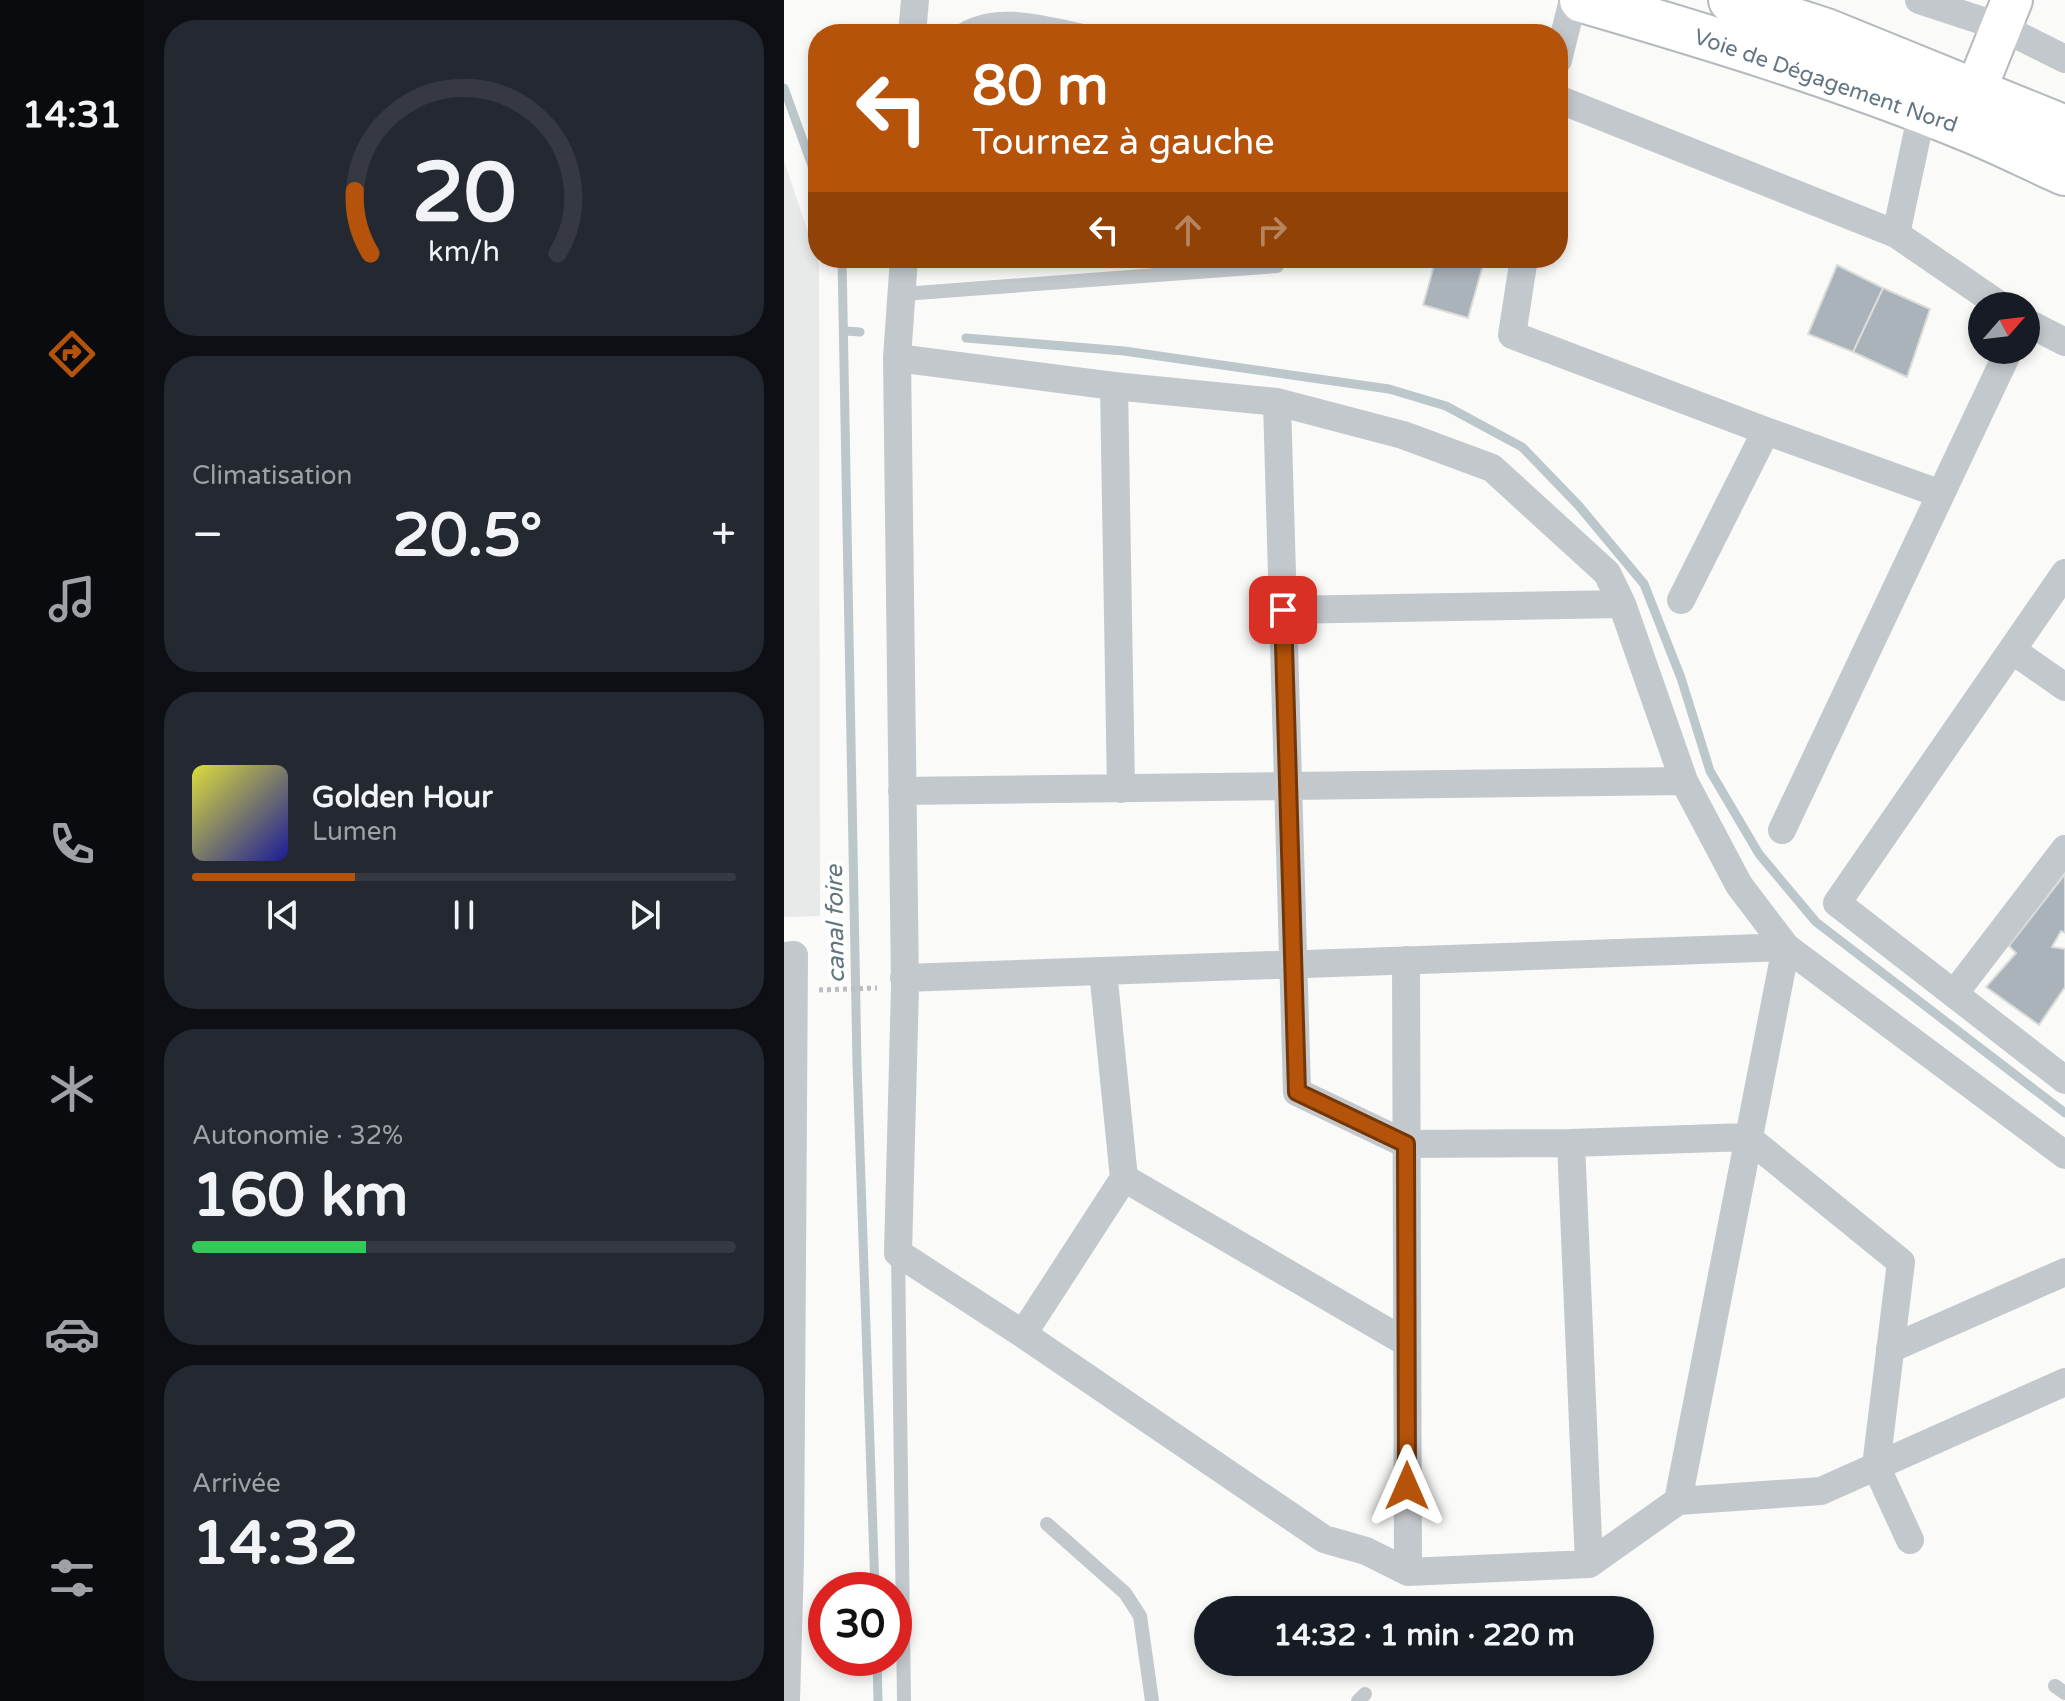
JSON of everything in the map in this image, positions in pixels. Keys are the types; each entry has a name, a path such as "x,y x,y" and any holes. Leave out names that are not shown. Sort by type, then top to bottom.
{"highway":[{"name":"Voie de Dégagement Nord","path":"1582,0 1857,87 1970,130 2065,173"},
{"name":"Voie de Dégagement Nord","path":"1731,0 1826,31 2065,128"}],"street":[{"path":"913,24 915,0"},
{"path":"1567,24 1573,0"},
{"path":"1919,0 2006,14 2065,59"},
{"path":"1975,92 2006,14"},
{"path":"1568,103 1896,234 1981,292"},
{"path":"1896,234 1922,112"},
{"path":"904,268 897,358 902,791 894,982 898,1253 1023,1334 1324,1539 1366,1551 1408,1572 1589,1564 1678,1501 1821,1491 2065,1382"},
{"path":"1522,268 1512,335 1941,494"},
{"path":"2040,329 2065,342"},
{"path":"897,358 1114,386 1277,402 1403,435 1492,468 1607,573 1622,604 1684,781 1739,885 1786,947 2065,1155"},
{"path":"1782,830 2002,364"},
{"path":"1114,386 1121,789"},
{"path":"1277,402 1297,1092 1406,1144 1747,1137 1901,1262 1876,1466 1910,1540"},
{"path":"1681,600 1766,431"},
{"path":"2065,573 1837,903 2065,1080"},
{"path":"1283,610 1622,604"},
{"path":"2012,650 2065,687"},
{"path":"902,791 1684,781"},
{"path":"1954,994 2065,849"},
{"path":"894,982 1103,971 1786,947"},
{"path":"1678,1501 1786,947"},
{"path":"786,1701 790,1562 789,956"},
{"path":"1406,960 1408,1572"},
{"path":"1023,1334 1124,1178 1103,971"},
{"path":"1571,1143 1589,1564"},
{"path":"1124,1178 1407,1343"},
{"path":"1890,1349 2065,1272"}],"lane":[{"path":"977,24 985,20 1012,18 1044,24"},
{"path":"903,294 1250,268"},
{"path":"898,1253 904,1701"},
{"path":"1047,1524 1125,1593 1140,1616 1152,1701"}],"path":[{"path":"826,989 894,982"}],"shaded area":[{"path":"784,161 808,232 808,268 819,268 820,916 784,917"}],"building":[{"path":"1837,265 1883,288 1853,352 1808,334"},
{"path":"1433,268 1482,268 1468,318 1423,305"},
{"path":"1883,288 1930,309 1907,377 1853,352"},
{"path":"2065,874 2065,933 2061,931 2052,947 2065,949 2065,987 2039,1025 1986,987 2016,953 2009,946"}],"waterway":[{"name":"canal foire","path":"784,88 808,154"},
{"name":"canal foire","path":"842,268 857,1064 874,1572"},
{"path":"845,331 860,332"},
{"path":"966,338 1124,351 1389,389 1446,406 1522,447 1579,506 1644,584 1681,678 1710,771 1759,854 1816,922 2065,1113"},
{"name":"canal foire","path":"877,1676 878,1701"}],"route":[{"path":"1283,610 1297,1092 1406,1144 1407,1486"}]}
